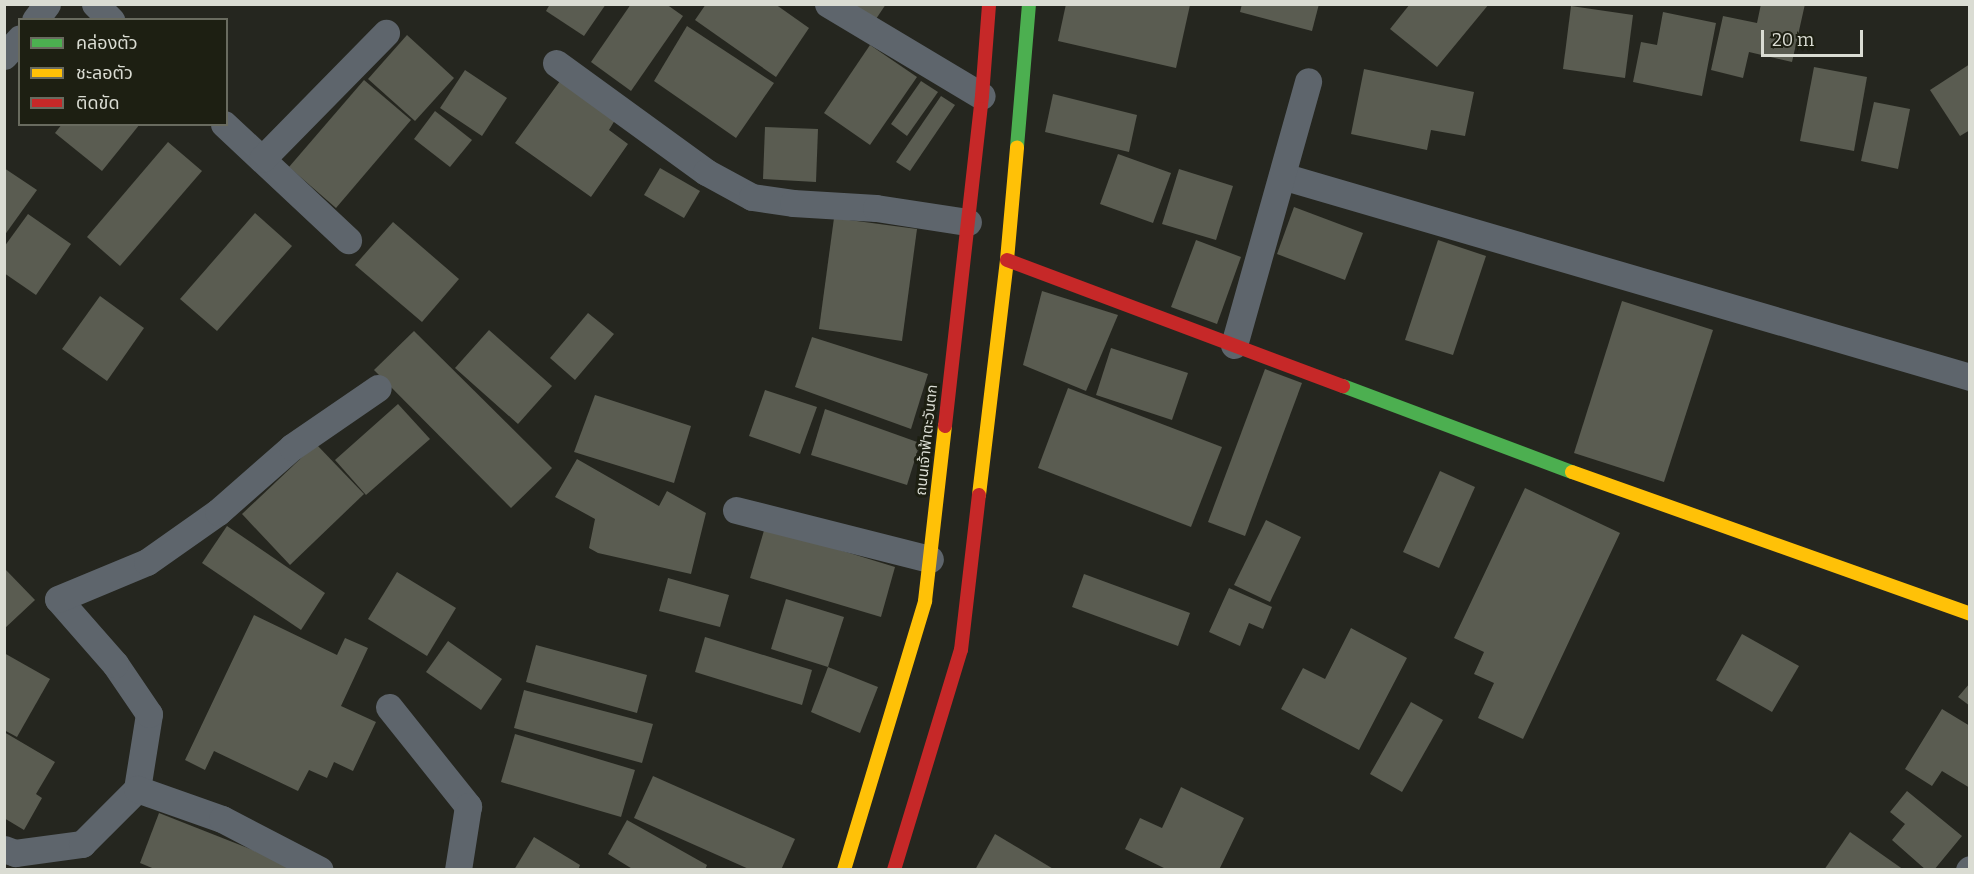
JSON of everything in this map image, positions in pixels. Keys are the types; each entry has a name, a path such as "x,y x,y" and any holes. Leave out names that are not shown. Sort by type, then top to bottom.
{"main road":[{"name":"ถนนเจ้าฟ้าตะวันตก","path":"844,870 926,601 982,96 989,4"},
{"path":"894,870 961,650 1007,260 1029,4"},
{"path":"1007,260 1609,486 1970,614"}],"street":[{"path":"36,18 47,4"},
{"path":"95,4 109,18"},
{"path":"828,4 982,96"},
{"path":"262,159 386,33"},
{"path":"4,56 18,40"},
{"path":"556,63 706,172 752,197 793,203 876,208 968,222"},
{"path":"1234,345 1308,81"},
{"path":"226,126 348,240"},
{"path":"1282,176 1970,377"},
{"path":"4,849 15,853 82,844 137,789 149,714 115,664 58,599 147,562 218,512 292,447 378,388"},
{"path":"736,510 930,559"},
{"path":"389,707 468,806 458,870"},
{"path":"137,789 222,819 320,870"}],"building":[{"path":"550,4 606,4 584,36 546,11"},
{"path":"631,4 666,4 683,16 631,91 591,62"},
{"path":"706,4 775,4 809,28 776,77 695,20"},
{"path":"847,4 886,4 874,22"},
{"path":"1066,4 1190,5 1176,68 1058,41"},
{"path":"1242,4 1319,4 1312,31 1240,12"},
{"path":"1410,4 1489,4 1437,67 1390,29"},
{"path":"1761,4 1805,4 1792,62 1749,52 1743,78 1711,70 1723,16 1757,23"},
{"path":"1571,6 1633,15 1625,78 1563,69"},
{"path":"1663,12 1716,23 1702,96 1633,82 1641,42 1657,45"},
{"path":"687,26 774,83 736,138 654,81"},
{"path":"407,35 454,78 415,121 368,79"},
{"path":"870,45 917,77 870,145 824,113"},
{"path":"1970,64 1970,130 1960,136 1930,90"},
{"path":"1814,67 1867,77 1854,151 1800,141"},
{"path":"1364,69 1474,92 1465,136 1431,130 1427,150 1351,134"},
{"path":"465,70 507,98 482,136 440,108"},
{"path":"364,80 411,120 336,208 289,167"},
{"path":"560,81 615,120 609,130 628,144 591,197 515,143"},
{"path":"921,81 938,92 907,136 891,124"},
{"path":"1053,94 1137,115 1129,152 1045,132"},
{"path":"941,96 955,105 910,171 896,162"},
{"path":"1874,102 1910,109 1898,169 1861,161"},
{"path":"435,111 472,140 450,167 414,139"},
{"path":"60,126 138,126 102,171 55,133"},
{"path":"765,127 818,129 816,182 763,179"},
{"path":"168,142 202,171 120,266 87,237"},
{"path":"1118,154 1171,173 1153,223 1100,204"},
{"path":"4,168 37,190 4,236"},
{"path":"660,168 700,191 684,218 644,195"},
{"path":"1179,169 1233,186 1216,240 1162,224"},
{"path":"1294,207 1363,233 1345,280 1277,254"},
{"path":"255,213 292,246 217,331 180,299"},
{"path":"28,214 71,244 36,295 4,273 4,247"},
{"path":"834,218 917,229 902,341 819,329"},
{"path":"393,222 459,279 422,322 355,265"},
{"path":"1196,240 1241,257 1217,324 1171,307"},
{"path":"1438,240 1486,256 1453,355 1405,340"},
{"path":"1042,291 1118,315 1086,391 1023,365"},
{"path":"100,296 144,328 107,381 62,349"},
{"path":"1622,301 1713,330 1664,482 1574,453"},
{"path":"588,313 614,334 575,380 550,358"},
{"path":"489,330 552,386 518,424 455,368"},
{"path":"414,331 552,468 511,508 374,370"},
{"path":"812,337 928,374 911,429 795,387"},
{"path":"1111,348 1188,373 1172,420 1096,395"},
{"path":"1265,369 1302,383 1245,536 1208,522"},
{"path":"1068,388 1222,447 1191,527 1038,468"},
{"path":"765,390 817,407 800,454 749,436"},
{"path":"595,395 691,426 674,483 574,452"},
{"path":"398,404 430,439 366,495 335,460"},
{"path":"825,409 920,443 907,485 811,455"},
{"path":"316,444 364,494 290,565 242,514"},
{"path":"577,459 659,506 667,491 706,513 691,574 598,553 589,548 595,519 555,497"},
{"path":"1440,471 1475,487 1439,568 1403,552"},
{"path":"1525,488 1620,533 1523,739 1478,718 1494,683 1474,674 1484,652 1454,638"},
{"path":"1266,520 1301,537 1270,602 1234,585"},
{"path":"227,526 325,593 301,630 202,563"},
{"path":"765,527 895,567 881,617 750,578"},
{"path":"4,568 35,600 4,629"},
{"path":"397,572 456,608 427,656 368,619"},
{"path":"1084,574 1190,613 1178,646 1072,607"},
{"path":"668,578 729,595 720,627 659,611"},
{"path":"1229,588 1272,607 1263,629 1249,623 1240,646 1209,632"},
{"path":"786,599 844,617 828,667 771,649"},
{"path":"254,615 337,655 345,638 368,648 341,706 376,722 353,771 334,762 327,778 309,770 298,791 214,751 205,770 185,760"},
{"path":"1351,628 1407,658 1359,750 1281,709 1303,668 1325,679"},
{"path":"1742,634 1799,666 1772,712 1716,680"},
{"path":"705,637 812,670 802,705 695,672"},
{"path":"448,641 502,679 481,710 426,672"},
{"path":"536,645 647,675 637,713 526,682"},
{"path":"4,653 50,679 17,737 4,730"},
{"path":"828,667 878,687 860,733 811,712"},
{"path":"1970,683 1970,706 1958,697"},
{"path":"524,690 653,724 642,763 514,728"},
{"path":"1411,702 1443,720 1402,792 1370,774"},
{"path":"1942,709 1970,726 1970,788 1942,771 1932,786 1905,769"},
{"path":"4,732 55,762 36,794 42,798 24,830 4,818"},
{"path":"515,734 635,770 621,817 501,782"},
{"path":"653,776 795,839 781,870 751,870 634,818"},
{"path":"1181,787 1244,818 1219,870 1168,870 1125,849 1140,818 1162,828"},
{"path":"1907,791 1962,836 1934,870 1926,870 1892,840 1905,824 1890,812"},
{"path":"159,813 301,869 157,870 140,863"},
{"path":"627,820 707,865 705,870 634,870 608,854"},
{"path":"1850,832 1904,870 1824,870"},
{"path":"995,834 1055,870 975,870"},
{"path":"534,837 580,865 578,870 514,870"}],"traffic: fast":[{"path":"1017,147 1029,4"},
{"path":"1343,386 1572,472"}],"traffic: slow":[{"path":"979,495 1007,260 1017,147"},
{"path":"844,870 925,601 945,426"},
{"path":"1572,472 1970,614"}],"traffic: jam":[{"path":"945,426 982,96 989,4"},
{"path":"1007,260 1343,386"},
{"path":"894,870 961,650 979,495"}]}
